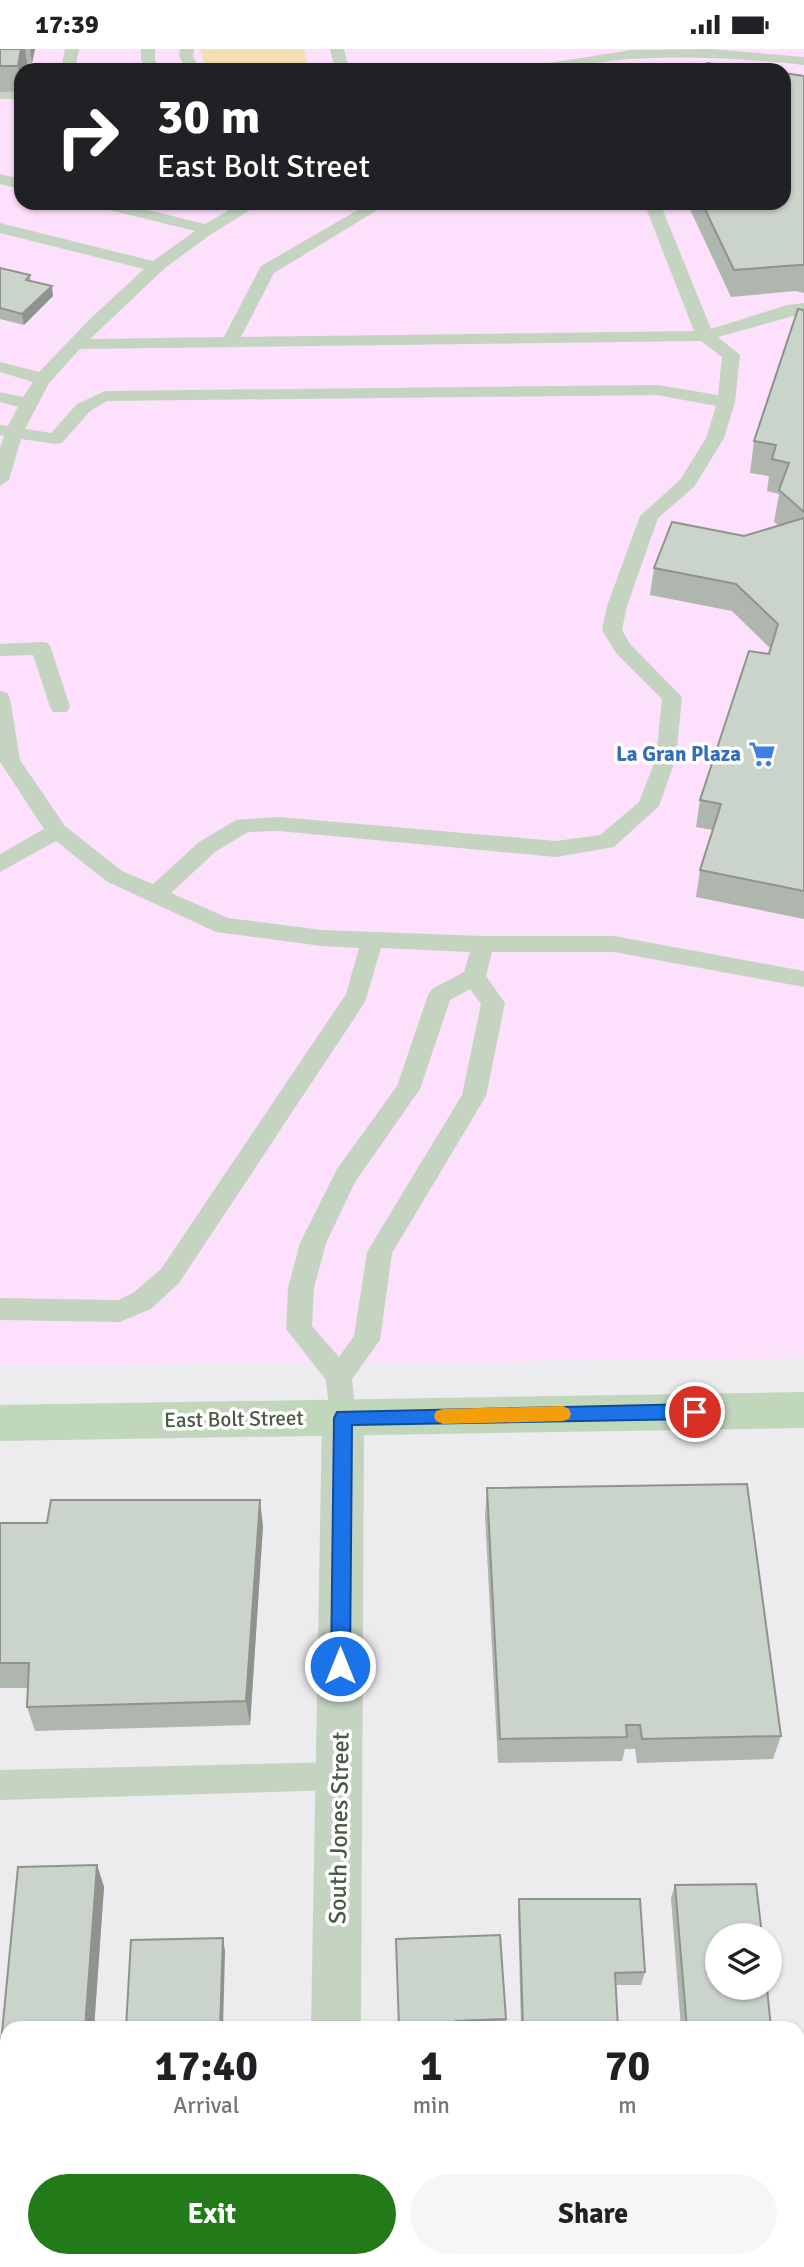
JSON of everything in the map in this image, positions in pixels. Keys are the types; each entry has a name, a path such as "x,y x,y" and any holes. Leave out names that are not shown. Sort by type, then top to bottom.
{"street":[{"name":"East Bolt Street","path":"0,1423 341,1397 804,1410"},
{"name":"South Jones Street","path":"336,2021 341,1397"}],"lane":[{"path":"559,63 668,51 797,57"},
{"path":"128,210 207,229"},
{"path":"0,480 7,431 43,379 109,308 156,267 207,229 241,210"},
{"path":"230,342 267,270 369,210"},
{"path":"154,896 207,847 244,825 279,824 555,849 606,842 648,806 666,758 672,697 623,648 612,630 617,606 649,516 688,483 715,438 726,402 730,355 705,336 655,210"},
{"path":"0,228 156,267"},
{"path":"76,344 705,336 804,308"},
{"path":"0,367 43,379"},
{"path":"7,431 56,439 78,411 92,400 105,396 657,390 726,402"},
{"path":"0,397 28,404"},
{"path":"0,650 41,649 60,707"},
{"path":"1,710 3,763 57,831 114,876 224,926 322,938 483,944 614,944 804,979"},
{"path":"0,864 57,831"},
{"path":"0,1309 120,1311 142,1301 170,1276 357,996 372,940"},
{"path":"341,1397 299,1329 301,1288 313,1243 346,1176 408,1089 440,995 474,977 483,944"},
{"path":"341,1397 367,1341 380,1252 474,1096 493,1003 474,977"},
{"path":"0,1785 339,1776"}],"shaded area":[{"name":"La Gran Plaza","path":"0,49 804,49 804,1358 0,1366"},
{"path":"200,49 304,49 307,63 205,63"}],"building":[{"path":"0,49 21,49 19,63 14,63 14,66 0,66"},
{"path":"791,74 804,76 804,265 734,270 705,210 791,210"},
{"path":"0,268 30,275 26,280 52,286 22,314 0,308"},
{"path":"798,309 804,310 804,512 779,490 789,463 772,459 776,445 754,441"},
{"name":"La Gran Plaza","path":"804,518 804,891 700,870 721,804 700,800 749,651 769,654 778,624 736,584 654,568 672,522 744,536"},
{"path":"747,1484 781,1736 642,1739 640,1725 626,1725 627,1737 500,1739 487,1488"},
{"path":"51,1500 260,1500 246,1701 27,1707 29,1663 0,1663 0,1523 47,1523"},
{"path":"97,1865 86,2021 3,2021 18,1867"},
{"path":"756,1884 761,1923 705,1923 705,2000 768,2000 770,2021 686,2021 675,1885"},
{"path":"519,1899 640,1899 645,1972 615,1973 618,2021 523,2021"},
{"path":"500,1935 506,2019 399,2021 396,1939"},
{"path":"223,1938 220,2021 126,2021 131,1940"}],"slow traffic":[{"path":"443,1416 563,1414"}],"place":[{"name":"La Gran Plaza","path":"762,754"}],"route":[{"path":"340,1666 343,1418 695,1412"}]}
